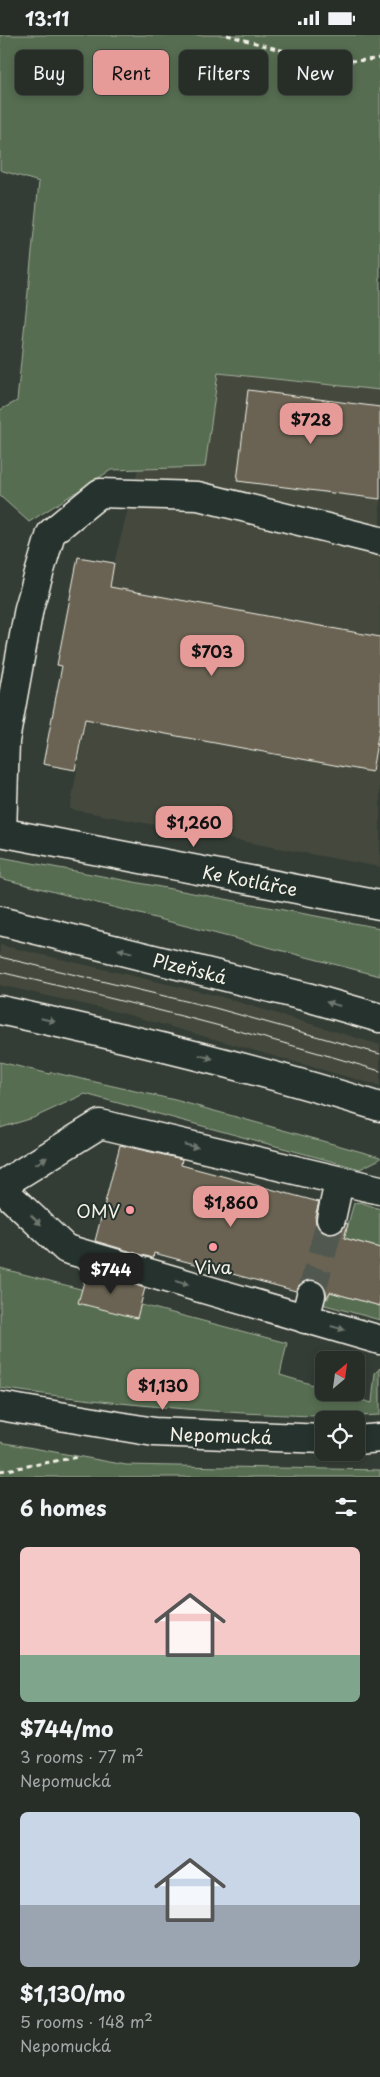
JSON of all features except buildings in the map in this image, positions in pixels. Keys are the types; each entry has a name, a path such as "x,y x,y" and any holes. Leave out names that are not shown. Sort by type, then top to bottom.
{"street":[{"name":"Ke Kotlářce","path":"380,541 198,496 100,493 51,533 29,608 3,740 1,832 380,905"},
{"name":"Plzeňská","path":"0,921 307,997 380,1018"},
{"path":"0,1010 164,1046 298,1082 380,1107"},
{"path":"380,1190 100,1124 0,1187 66,1249 308,1307 380,1340"},
{"path":"330,1219 340,1182"},
{"name":"Nepomucká","path":"0,1406 154,1432 315,1439"},
{"path":"365,1439 380,1438"}],"path":[{"path":"227,35 280,49 338,60 380,57"},
{"path":"0,1471 88,1455"}],"shaded area":[{"path":"218,373 380,390 380,867 70,809 114,564 138,469 205,467"},
{"path":"0,945 218,996 380,1045 380,1086 122,1013 0,985"}],"green space":[{"path":"0,35 380,35 380,390 218,373 205,467 111,470 29,522 0,496 0,410 17,401 39,182 0,170"},
{"path":"0,857 380,928 380,976 0,878"},
{"path":"0,1062 175,1100 380,1157 380,1159 360,1169 85,1094 33,1118 0,1128"},
{"path":"360,1202 380,1209 380,1248 344,1238 354,1203"},
{"path":"0,1268 287,1343 280,1375 315,1385 315,1401 365,1401 372,1403 375,1373 380,1368 380,1415 365,1415 365,1411 315,1411 315,1416 312,1416 212,1411 91,1400 0,1388"},
{"path":"330,1292 380,1306 380,1320 325,1305 322,1298 328,1299"},
{"path":"0,1442 126,1465 380,1470 380,1477 0,1477"}],"tunnel":[{"path":"311,1295 331,1219"}],"tram line":[{"path":"0,957 215,1008 380,1054"},
{"path":"0,972 191,1019 380,1071"}],"place":[{"name":"OMV","path":"130,1210"},
{"name":"Viva","path":"213,1247"}]}
